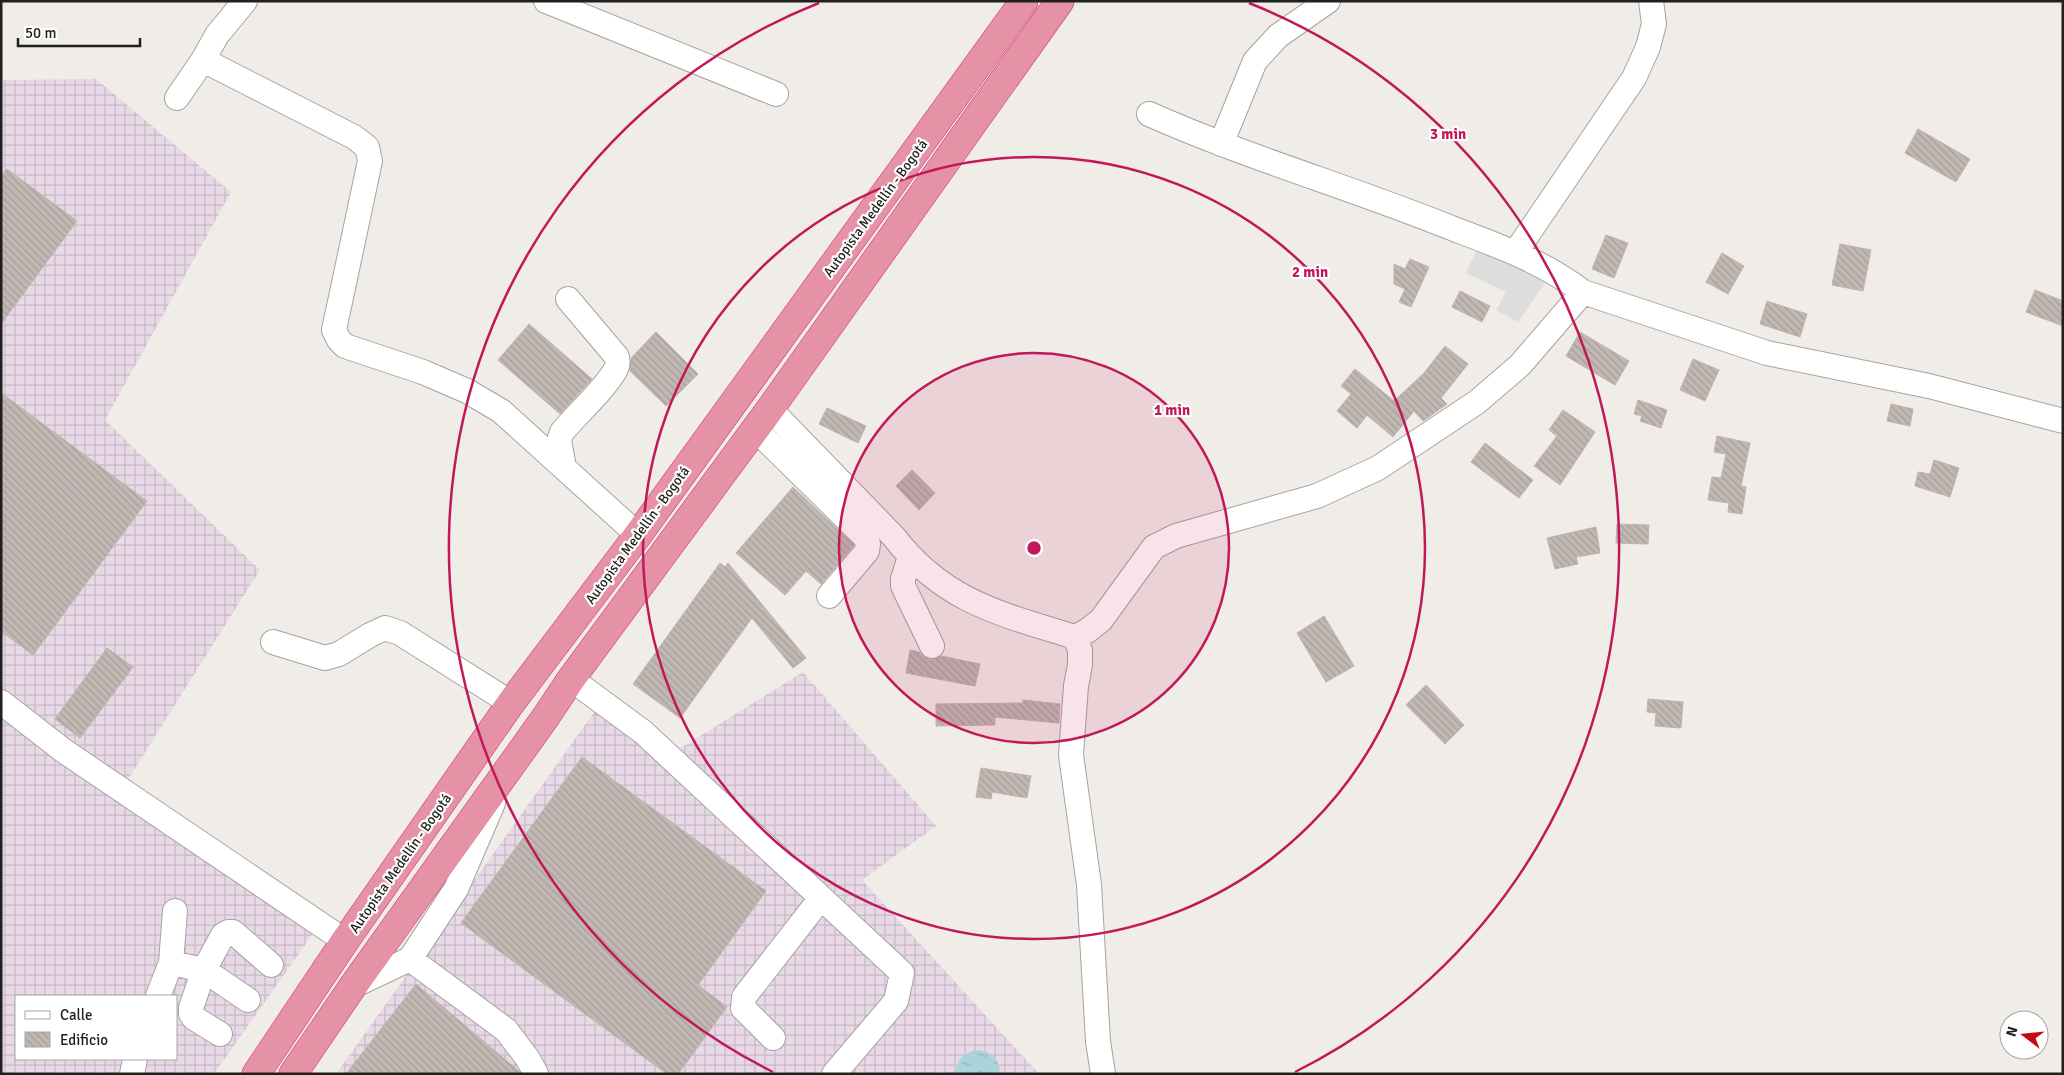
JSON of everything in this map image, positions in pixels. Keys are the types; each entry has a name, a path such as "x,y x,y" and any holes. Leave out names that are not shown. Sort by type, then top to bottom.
{"highway":[{"name":"Autopista Medellín - Bogotá","path":"263,1064 345,941 511,703 638,535 1024,1"},
{"path":"294,1074 353,986 571,679 763,419 1060,1"}],"street":[{"path":"176,98 203,60 217,35 245,1"},
{"path":"546,1 776,94"},
{"path":"1221,144 1255,61 1278,36 1328,1"},
{"path":"1515,253 1634,78 1648,47 1654,24 1651,1"},
{"path":"203,60 354,137 367,147 370,161 334,330 339,340 345,346 423,372 467,391 501,411 638,535"},
{"path":"1149,114 1221,144 1388,202 1515,253 1562,276 1583,292 1767,353 1929,386 2063,422"},
{"path":"763,419 894,537 910,557 954,593 990,609 1075,637 1102,620 1154,547 1176,536 1317,496 1378,468 1477,402 1520,365 1583,292"},
{"path":"564,468 559,442 562,432 606,383 618,362 617,358 568,300"},
{"path":"763,419 865,537 868,544 868,551 829,596"},
{"path":"910,557 903,579 903,586 932,646"},
{"path":"273,642 325,658 339,654 385,628 400,633 511,703"},
{"path":"1075,637 1080,650 1080,665 1076,686 1071,755 1089,885 1098,1041 1103,1074"},
{"path":"571,679 643,732 902,973 896,1001 834,1074"},
{"path":"3,706 64,752 345,941"},
{"path":"353,986 410,959 456,889 505,774"},
{"path":"773,1038 743,1008 744,997 821,898"},
{"path":"158,995 171,963 175,911"},
{"path":"220,1034 191,1014 191,1008 204,970 223,934 233,932 271,965"},
{"path":"410,959 506,1030 536,1074"},
{"path":"171,963 204,970 248,1000"},
{"path":"132,1074 135,1060"},
{"path":"246,1074 263,1064"}],"shaded area":[{"path":"96,79 231,192 105,420 260,570 120,792 317,928 214,1074 1,1074 1,80"},
{"path":"1481,241 1549,277 1518,322 1496,310 1506,292 1466,273"},
{"path":"803,672 936,826 862,880 1039,1074 336,1074 600,704 671,754"}],"water":[{"path":"977,1050 986,1052 994,1057 1000,1069 1000,1074 956,1074 959,1061 968,1053"}],"building":[{"path":"1918,129 1970,159 1956,182 1905,153"},
{"path":"7,169 77,221 1,324 1,176"},
{"path":"1606,235 1628,243 1614,278 1592,269"},
{"path":"1840,244 1871,250 1863,291 1832,285"},
{"path":"1722,253 1744,266 1728,294 1706,282"},
{"path":"1410,259 1429,267 1411,307 1399,302 1405,289 1394,284 1394,264 1405,269"},
{"path":"2035,290 2063,301 2063,326 2026,312"},
{"path":"1460,291 1490,306 1482,322 1452,307"},
{"path":"1767,301 1807,314 1800,337 1760,324"},
{"path":"529,324 592,379 560,414 498,360"},
{"path":"656,332 698,374 666,406 630,371 631,358"},
{"path":"1580,332 1629,361 1615,385 1566,356"},
{"path":"1445,346 1468,364 1441,398 1447,404 1423,421 1414,411 1393,437 1367,415 1357,428 1337,411 1351,394 1341,386 1355,369 1394,401 1424,373"},
{"path":"1693,359 1719,370 1705,401 1680,390"},
{"path":"1,393 147,501 33,655 1,631"},
{"path":"1638,400 1667,410 1661,428 1640,421 1642,416 1634,414"},
{"path":"1891,404 1913,409 1910,426 1887,421"},
{"path":"827,408 866,426 858,443 819,424"},
{"path":"1563,410 1595,432 1560,485 1534,466 1557,436 1549,430"},
{"path":"1717,436 1750,443 1741,486 1746,487 1742,514 1728,512 1729,503 1708,500 1712,477 1721,478 1726,454 1714,452"},
{"path":"1485,443 1533,480 1519,498 1471,462"},
{"path":"1934,460 1959,468 1950,497 1915,486 1918,472 1930,474"},
{"path":"912,470 935,493 919,510 896,486"},
{"path":"793,487 854,545 821,584 806,571 785,595 736,553"},
{"path":"1617,524 1649,525 1648,544 1616,543"},
{"path":"1596,527 1600,553 1576,557 1578,564 1555,569 1547,538"},
{"path":"720,563 725,567 728,563 806,658 793,668 752,618 680,718 633,684"},
{"path":"1324,616 1354,666 1326,682 1297,633"},
{"path":"107,648 133,667 80,738 55,719"},
{"path":"910,650 919,652 931,660 941,656 980,664 975,686 906,673"},
{"path":"1426,685 1464,725 1445,744 1406,705"},
{"path":"1648,699 1683,702 1681,728 1655,726 1656,713 1647,712"},
{"path":"1023,700 1060,704 1059,723 995,717 995,725 936,726 936,704 1023,703"},
{"path":"582,757 766,891 698,985 727,1007 678,1074 667,1074 461,923"},
{"path":"981,768 1031,776 1027,798 992,792 991,799 976,797"},
{"path":"416,984 520,1072 520,1074 346,1074"}]}
